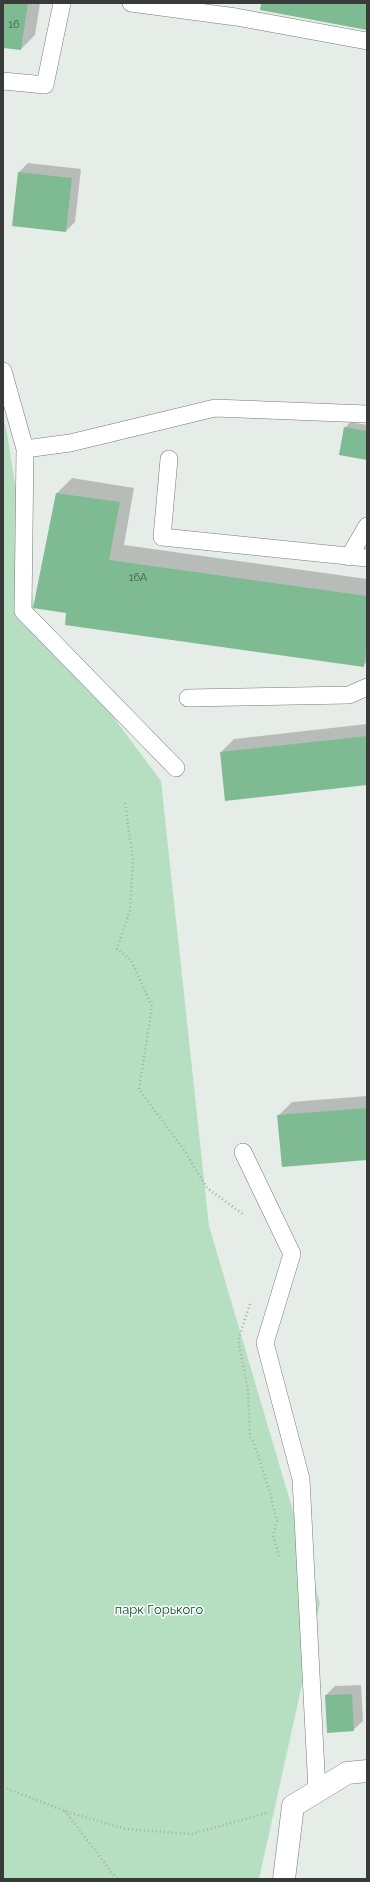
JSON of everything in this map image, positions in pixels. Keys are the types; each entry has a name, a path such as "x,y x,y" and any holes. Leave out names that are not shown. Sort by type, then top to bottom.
{"street":[{"path":"284,1879 292,1806 346,1773 367,1771"}],"lane":[{"path":"3,81 45,85 62,3"},
{"path":"131,3 238,10 367,41"},
{"path":"3,371 25,449 23,611 176,768"},
{"path":"25,449 70,443 215,408 367,414"},
{"path":"169,459 162,537 367,558"},
{"path":"349,557 367,526"},
{"path":"188,698 349,695 367,687"},
{"path":"243,1152 292,1254 265,1343 301,1479 317,1791"}],"path":[{"path":"125,804 133,861 130,910 117,950 131,960 152,1006 139,1089 184,1150 207,1188 234,1209 243,1212 247,1219"},
{"path":"251,1299 239,1337 238,1345 248,1390 250,1437 254,1443 269,1489 276,1521 273,1535 280,1557"},
{"path":"3,1787 65,1811 125,1829 192,1834 292,1806"},
{"path":"65,1811 117,1879"}],"green space":[{"name":"парк Горького","path":"3,417 7,433 35,612 161,781 209,1226 320,1603 259,1879 3,1879"}],"building":[{"path":"3,3 28,3 21,50 3,48"},
{"path":"261,3 367,3 367,30 260,10"},
{"path":"18,172 72,178 66,232 12,226"},
{"path":"344,427 367,431 367,460 339,455"},
{"path":"56,493 120,502 109,560 367,596 367,642 364,667 65,625 66,613 33,608"},
{"path":"367,736 367,785 225,801 220,752"},
{"path":"367,1108 367,1160 282,1167 277,1115"},
{"path":"352,1694 354,1731 327,1733 325,1695"}]}
